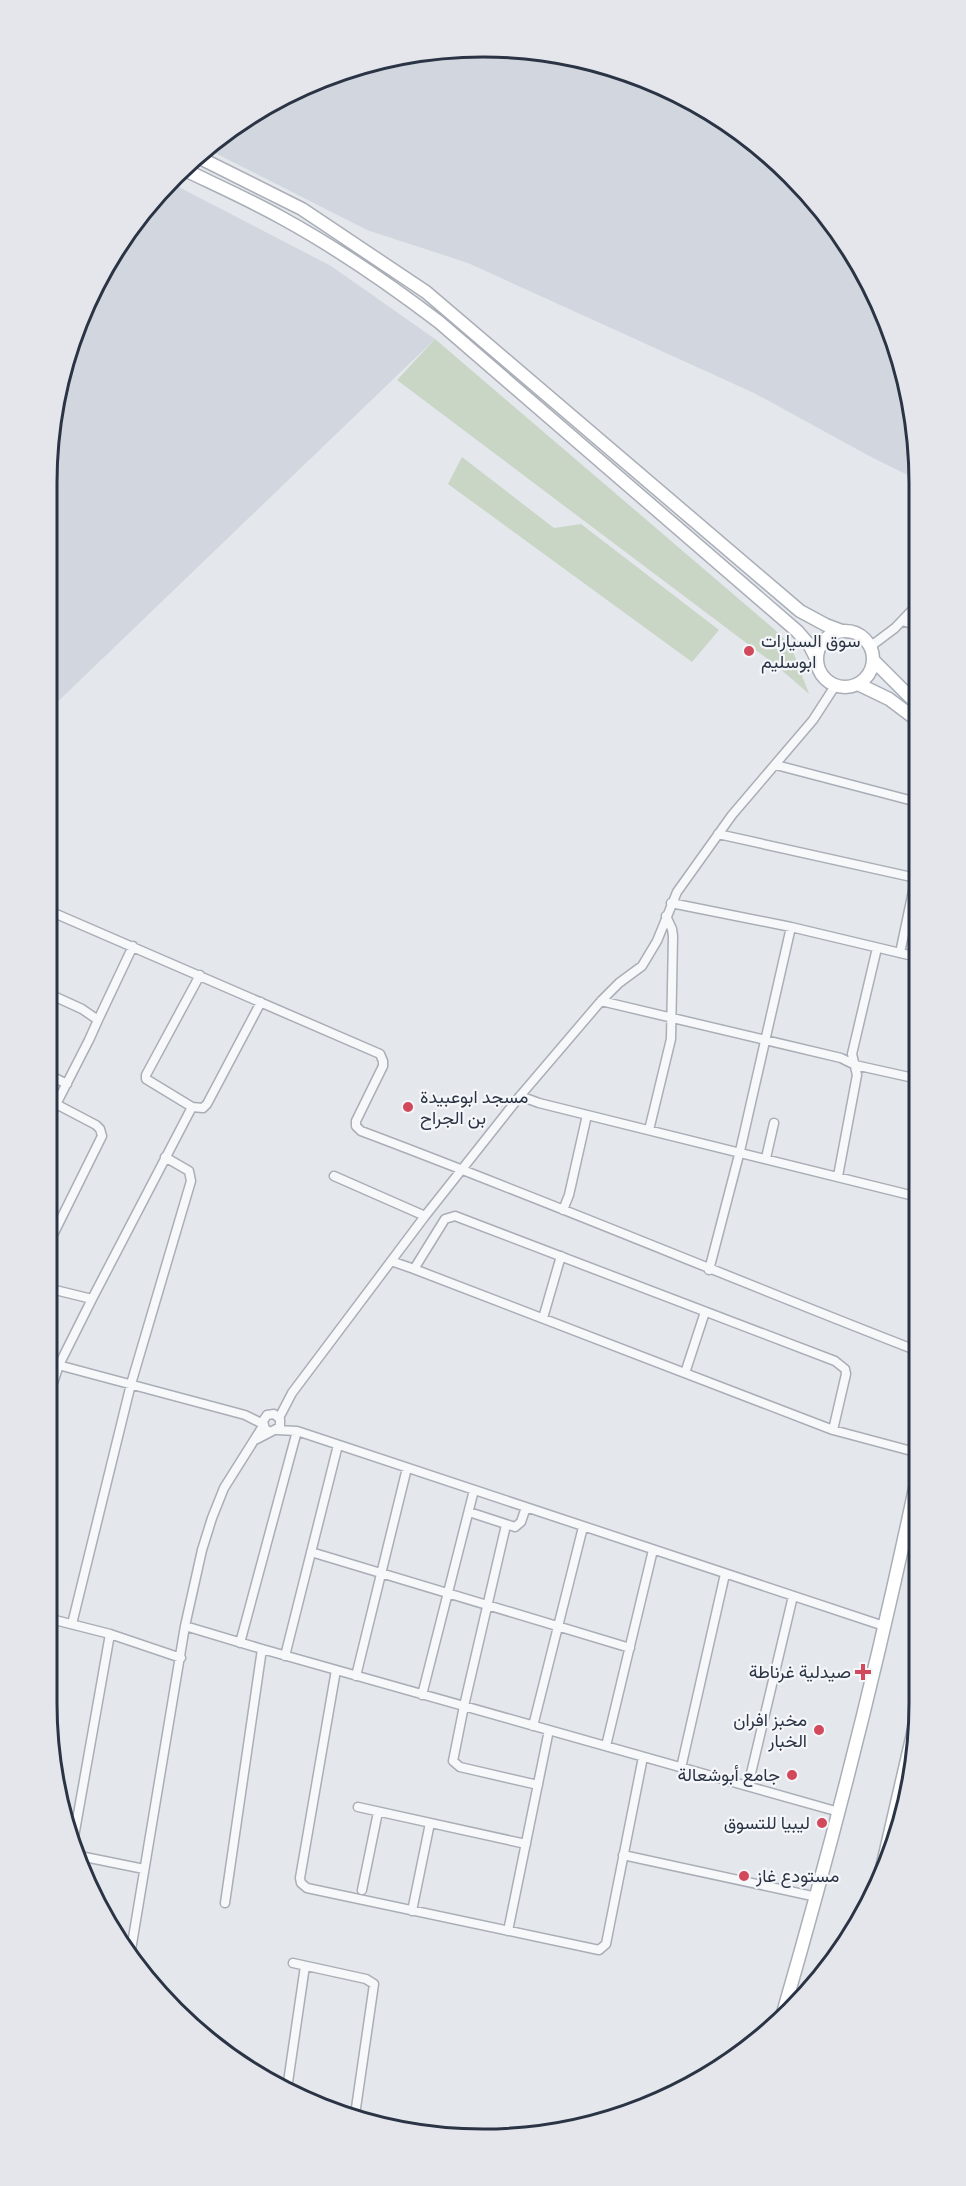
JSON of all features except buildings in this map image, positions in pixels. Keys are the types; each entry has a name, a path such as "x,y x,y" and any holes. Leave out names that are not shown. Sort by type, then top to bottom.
{"street":[{"path":"191,173 261,206 304,231 383,281 439,322 796,631 810,646 822,675 835,686 847,687 858,684 870,672 873,660 871,646 862,636 826,625 800,611 419,287 302,209 205,161"},
{"path":"871,646 909,614"},
{"path":"902,621 909,623"},
{"path":"817,660 821,644 827,637 842,631"},
{"path":"873,660 909,697"},
{"path":"858,684 889,699 909,714"},
{"path":"132,1944 181,1658 184,1626 202,1550 225,1488 254,1441 268,1428 274,1416 461,1169 600,1001 642,966 657,941 671,903 718,834 819,712 835,686"},
{"path":"776,765 909,800"},
{"path":"718,834 909,874"},
{"path":"671,903 790,927 909,955"},
{"path":"900,953 909,909"},
{"path":"57,915 380,1054 383,1066 357,1119 357,1128 361,1131 909,1347"},
{"path":"649,1130 670,1050 673,1018 672,929 666,916"},
{"path":"710,1270 740,1151 790,927"},
{"path":"57,1102 133,946"},
{"path":"838,1176 857,1075 852,1054 877,948"},
{"path":"200,975 146,1075 146,1079 192,1107 203,1108 207,1104 261,1002"},
{"path":"57,998 82,1009 98,1020"},
{"path":"600,1001 766,1039 841,1058 855,1065 909,1077"},
{"path":"57,1079 67,1084"},
{"path":"520,1096 534,1102 740,1151 909,1195"},
{"path":"57,1105 96,1125 102,1136 57,1225"},
{"path":"57,1371 192,1107"},
{"path":"563,1210 569,1195 587,1115"},
{"path":"766,1158 774,1123"},
{"path":"72,1624 131,1384 191,1181 189,1171 165,1157"},
{"path":"333,1176 424,1216"},
{"path":"414,1269 445,1219 452,1216 561,1256 841,1364 845,1369 846,1381 833,1430"},
{"path":"543,1317 561,1256"},
{"path":"391,1260 833,1430 909,1450"},
{"path":"57,1291 92,1299"},
{"path":"686,1373 705,1312"},
{"path":"59,1365 244,1415 268,1428 297,1431 884,1626"},
{"path":"244,1415 274,1416 297,1431"},
{"path":"268,1428 280,1427 274,1416"},
{"path":"240,1643 297,1431"},
{"path":"285,1656 338,1445"},
{"path":"356,1676 407,1468"},
{"path":"422,1695 474,1490"},
{"path":"469,1512 515,1527 520,1524 526,1507"},
{"path":"786,2002 839,1812 909,1514"},
{"path":"506,1525 453,1756 455,1765 538,1785"},
{"path":"533,1726 583,1527"},
{"path":"606,1746 653,1550"},
{"path":"311,1552 630,1648"},
{"path":"681,1768 725,1574"},
{"path":"748,1786 793,1596"},
{"path":"57,1621 110,1634 181,1658"},
{"path":"184,1626 839,1812"},
{"path":"76,1826 110,1634"},
{"path":"225,1904 262,1649"},
{"path":"336,1670 301,1883 307,1888 595,1950 603,1948 606,1944 643,1757"},
{"path":"508,1931 549,1730"},
{"path":"358,1807 526,1845"},
{"path":"363,1890 378,1812"},
{"path":"412,1911 430,1823"},
{"path":"623,1855 817,1897"},
{"path":"86,1857 144,1869"},
{"path":"293,1963 366,1979 374,1984 356,2109"},
{"path":"288,2081 305,1966"}],"shaded area":[{"path":"483,57 539,61 593,72 646,89 720,129 764,163 803,202 837,246 865,295 886,346 901,400 909,475 754,393 468,263 367,230 214,153 270,114 320,89 373,72 427,61"},
{"path":"178,187 331,266 435,339 57,702 57,483 65,400 89,320 114,270 145,224"}],"green space":[{"path":"435,339 774,629 791,646 809,694 777,666 397,380"},
{"path":"462,457 554,528 581,524 719,630 692,662 448,484"}],"place":[{"name":"سوق السيارات ابوسليم","path":"749,651"},
{"name":"مسجد ابوعبيدة بن الجراح","path":"408,1107"},
{"name":"صيدلية غرناطة","path":"863,1672"},
{"name":"مخبز افران الخبار","path":"819,1730"},
{"name":"جامع أبوشعالة","path":"792,1775"},
{"name":"ليبيا للتسوق","path":"822,1823"},
{"name":"مستودع غاز","path":"744,1876"}]}
